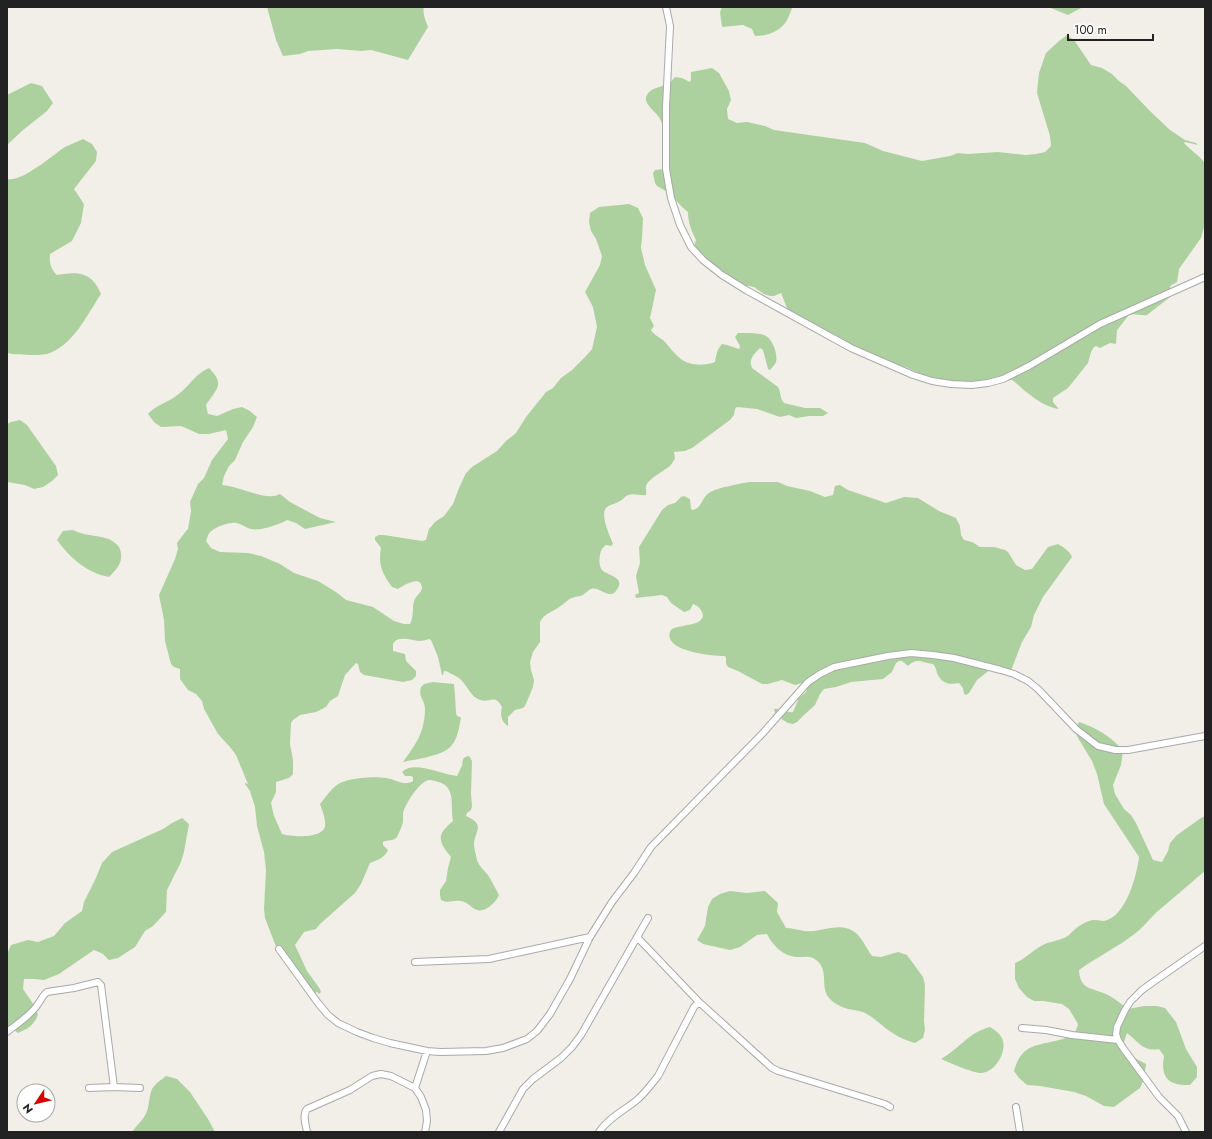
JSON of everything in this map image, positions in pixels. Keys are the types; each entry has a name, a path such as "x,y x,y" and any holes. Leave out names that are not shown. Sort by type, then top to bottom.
{"street":[{"path":"666,7 670,26 666,107 666,169 671,198 680,225 691,247 703,260 722,275 746,290 851,348 913,375 932,381 965,385 1003,380 1100,324 1205,277"},
{"path":"279,949 328,1015 338,1023 357,1032 390,1043 427,1051 486,1051 502,1048 521,1041 537,1031 550,1014 590,937 612,902 651,847 762,734 808,682 834,667 888,656 912,653 954,658 1014,674 1028,682 1038,689 1076,729 1098,746 1115,750 1128,750 1205,736"},
{"path":"499,1132 523,1089 533,1078 561,1058 581,1035 648,918"},
{"path":"415,962 489,959 590,937"},
{"path":"637,937 699,1002 772,1068 885,1104 890,1107"},
{"path":"1186,1132 1178,1116 1159,1097 1118,1040 1116,1034 1117,1027 1125,1010 1130,1002 1142,990 1205,946"},
{"path":"7,1032 30,1014 47,992 74,988 98,982 101,985 114,1087"},
{"path":"599,1132 614,1117 643,1096 650,1087 658,1076 694,1007 699,1002"},
{"path":"1022,1028 1046,1030 1072,1036 1118,1040"},
{"path":"415,1088 427,1051"},
{"path":"307,1132 304,1115 307,1110 350,1090 372,1076 381,1074 391,1076 415,1088 421,1097 426,1110 427,1121 425,1132"},
{"path":"89,1088 140,1088"},
{"path":"1016,1108 1020,1132"}],"green space":[{"path":"267,7 424,7 424,15 428,27 408,60 371,50 361,51 337,49 308,51 300,54 283,56 276,40"},
{"path":"722,7 793,7 786,22 780,28 768,34 755,36 752,29 743,25 722,27 720,12"},
{"path":"1048,7 1083,7 1068,15"},
{"path":"1067,35 1074,40 1091,65 1102,68 1112,74 1170,130 1185,140 1198,145 1184,143 1205,163 1205,223 1201,238 1179,269 1177,282 1170,286 1172,293 1170,297 1147,315 1129,315 1117,330 1116,344 1110,343 1100,348 1096,346 1094,347 1088,363 1068,388 1053,398 1053,402 1058,409 1050,407 1039,401 1012,380 948,387 906,367 864,357 789,313 781,293 774,296 764,294 754,287 743,285 716,269 708,259 693,249 696,240 690,226 688,212 669,193 657,186 655,183 653,173 655,170 664,169 666,157 670,150 662,146 664,141 663,126 659,118 647,104 647,95 651,90 669,84 675,77 682,78 690,82 691,72 712,68 719,73 729,91 731,100 727,109 728,119 737,123 747,122 765,126 774,130 865,143 883,151 922,161 958,153 968,154 998,152 1026,155 1045,152 1051,146 1050,136 1037,93 1039,73 1046,53"},
{"path":"31,83 42,86 53,103 47,111 7,145 7,95"},
{"path":"83,139 92,144 97,152 96,161 74,189 84,204 81,223 72,241 50,254 50,260 51,266 57,275 78,273 89,277 101,294 85,320 72,337 56,350 40,355 7,353 7,179 14,179 29,173 65,147"},
{"path":"629,204 638,208 643,218 641,248 645,265 656,290 650,318 654,326 651,330 681,359 697,365 715,362 716,355 722,344 739,349 740,346 735,337 738,333 756,333 766,336 771,341 774,348 776,363 770,370 768,369 763,350 760,348 751,360 752,368 778,387 784,403 805,408 820,408 828,413 823,416 796,418 789,415 780,417 757,409 737,407 730,420 692,448 685,451 674,452 675,458 670,466 647,483 646,495 628,495 617,503 606,508 604,515 613,544 611,546 606,545 602,549 599,561 602,570 618,580 619,586 616,591 610,594 597,589 591,589 582,596 569,599 542,619 540,622 540,642 533,652 530,662 534,680 533,687 525,706 515,710 508,717 508,726 502,720 502,707 496,700 485,701 478,699 473,696 459,678 446,671 444,671 442,675 438,657 431,640 429,639 419,641 401,639 395,641 393,644 393,651 405,654 406,661 416,671 416,676 412,680 403,682 364,675 360,672 358,664 356,663 345,675 338,696 330,701 326,707 316,712 300,715 293,720 291,723 290,744 293,760 293,774 289,778 276,782 276,792 271,803 274,816 282,834 306,836 319,833 323,830 325,820 320,804 337,785 344,781 381,777 403,783 410,783 413,781 413,777 405,776 402,772 414,767 457,776 462,766 463,759 469,756 472,761 472,806 471,810 466,816 478,825 474,844 477,860 488,875 499,895 495,902 484,910 476,910 464,902 446,902 441,900 440,890 446,881 451,857 443,847 441,842 441,834 453,821 451,796 450,791 442,783 430,780 425,782 417,789 407,804 403,813 403,824 397,837 383,842 383,845 388,850 387,853 370,863 361,884 355,893 316,929 304,932 295,945 307,971 321,992 319,994 317,992 310,996 284,960 275,944 265,918 266,870 264,852 257,826 255,807 250,791 245,783 248,784 236,755 218,734 204,709 202,701 196,694 188,690 180,679 180,669 171,664 165,641 164,620 159,595 175,559 178,549 177,543 188,529 191,511 190,502 198,484 204,478 212,460 228,439 226,430 209,434 199,434 181,426 161,427 154,422 148,414 184,390 197,376 209,368 217,379 218,387 206,405 208,414 217,416 242,407 257,417 235,460 229,466 224,476 222,485 268,496 280,494 290,502 320,518 336,522 305,529 296,523 287,520 274,526 260,529 251,529 238,524 230,523 210,532 206,541 211,548 220,552 248,553 261,556 280,564 294,573 318,581 346,600 373,607 394,621 410,624 414,601 422,590 421,584 415,581 398,589 392,587 382,569 380,559 381,548 375,540 375,537 384,535 422,541 426,540 429,529 435,522 444,516 453,504 466,473 472,467 497,451 516,433 526,417 546,392 553,388 561,378 572,370 592,349 597,327 593,307 585,292 600,265 602,256 596,239 591,231 589,222 590,213 599,207"},
{"path":"20,420 27,425 56,466 58,475 43,487 34,489 25,485 7,482 7,424"},
{"path":"749,482 778,482 825,497 833,495 835,486 840,485 848,490 886,503 904,497 918,498 939,511 956,518 964,540 972,542 980,547 994,547 1005,550 1008,552 1016,565 1025,570 1032,569 1048,547 1058,544 1068,551 1072,557 1043,597 1034,615 1031,627 1022,642 1009,672 991,669 977,680 969,693 966,695 964,694 963,688 959,683 949,684 944,682 939,677 933,664 917,661 908,666 902,661 899,661 896,663 892,672 883,679 851,682 824,689 815,705 797,722 793,724 788,723 775,713 774,709 793,712 799,698 806,692 807,688 805,684 802,683 795,685 782,680 762,684 728,667 725,656 703,654 679,647 670,639 670,631 674,628 696,623 701,620 703,617 700,608 693,604 690,610 684,612 671,603 667,597 662,595 636,598 635,595 639,593 636,576 640,563 639,547 662,510 684,496 690,499 692,510 698,508 706,495 716,489"},
{"path":"73,530 109,539 119,547 121,552 120,564 109,577 93,572 80,564 73,559 57,540 63,531"},
{"path":"433,682 454,684 456,713 457,716 461,718 457,736 452,745 443,752 403,762 419,737 425,716 425,708 420,693 421,687 424,684"},
{"path":"1079,722 1104,734 1115,742 1123,751 1121,765 1113,785 1115,794 1124,809 1131,815 1136,823 1153,860 1162,862 1168,851 1170,843 1177,835 1205,816 1205,871 1158,911 1137,932 1079,970 1080,977 1085,986 1110,996 1128,1009 1144,1006 1157,1006 1165,1008 1176,1022 1186,1049 1197,1067 1197,1077 1190,1085 1171,1082 1163,1070 1164,1056 1159,1049 1154,1050 1145,1048 1127,1033 1124,1042 1131,1056 1146,1064 1144,1079 1140,1088 1114,1107 1104,1106 1086,1096 1074,1092 1027,1085 1014,1071 1017,1062 1027,1050 1032,1047 1069,1037 1075,1032 1078,1024 1069,1009 1062,1004 1034,1001 1027,997 1019,988 1015,979 1015,963 1043,945 1066,937 1086,922 1093,920 1104,921 1112,918 1124,904 1129,894 1138,865 1139,857 1104,804 1097,774 1092,761 1078,738 1075,730"},
{"path":"182,818 189,824 181,862 167,890 166,912 153,926 145,931 135,947 118,958 109,960 103,954 94,950 59,974 44,980 24,979 23,989 34,1005 38,1015 30,1026 18,1033 7,1027 7,954 11,945 28,940 38,942 54,936 65,923 82,911 84,902 102,863 112,852 163,829"},
{"path":"730,891 747,893 765,891 778,903 777,912 786,928 811,931 844,927 850,929 858,935 872,956 881,957 898,952 907,955 923,977 925,985 925,1030 923,1038 915,1043 907,1040 890,1032 866,1013 844,1008 834,1003 826,993 822,967 818,962 811,957 787,955 772,943 767,934 757,935 740,947 730,950 703,944 697,940 705,926 708,907 712,899 720,894"},
{"path":"990,1027 1000,1035 1003,1043 1002,1055 991,1070 980,1073 941,1059 976,1033"},
{"path":"166,1076 177,1079 190,1092 215,1132 132,1132 146,1114 152,1089"}]}
